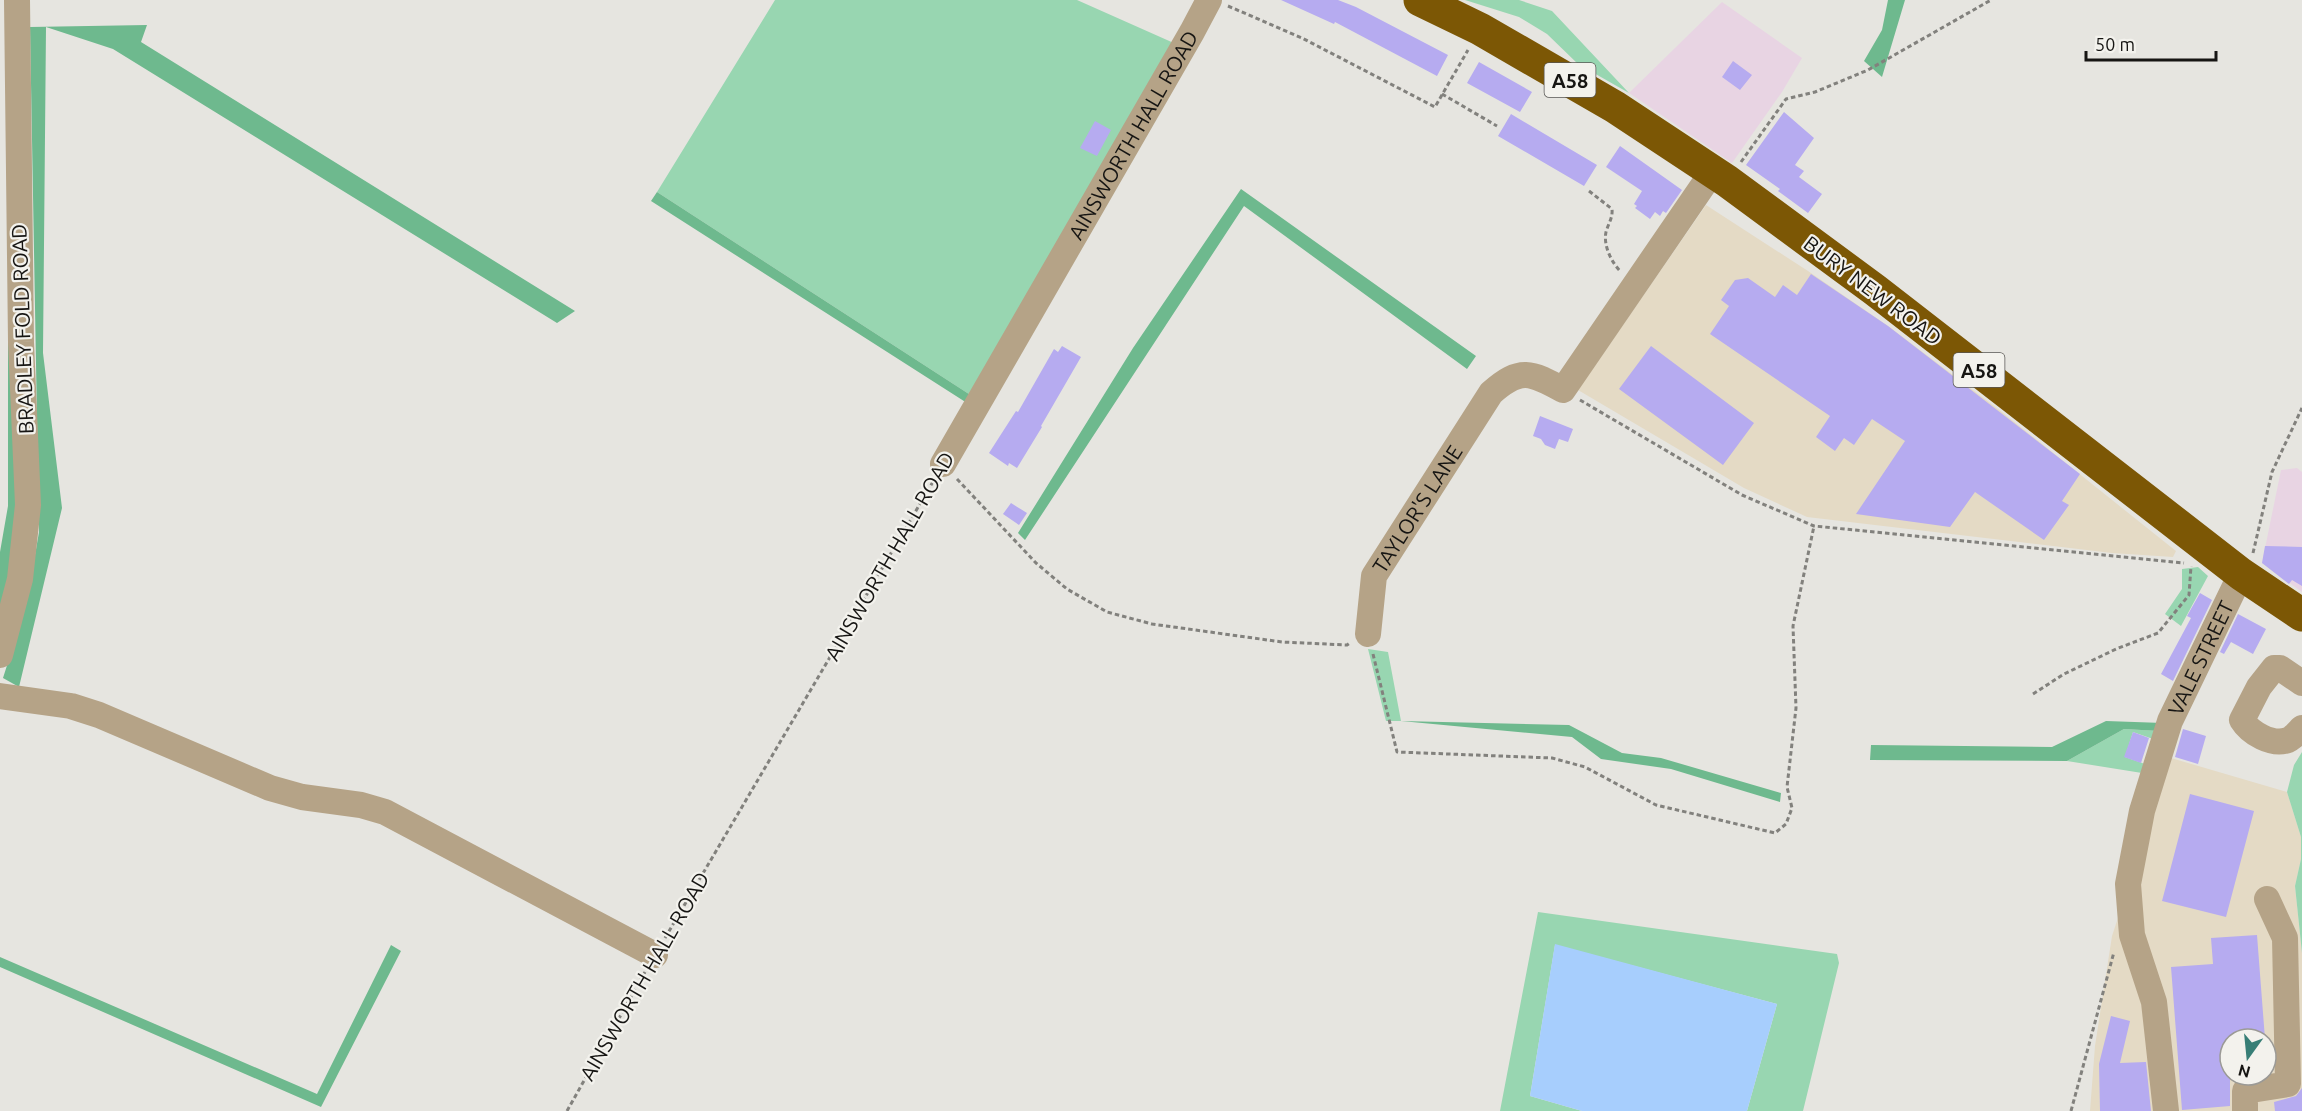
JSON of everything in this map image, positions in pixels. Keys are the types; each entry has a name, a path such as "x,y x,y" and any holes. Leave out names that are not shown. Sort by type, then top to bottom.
{"highway":[{"name":"BURY NEW ROAD","path":"1420,0 1480,29 1615,107 1720,176 1875,290 2241,574 2302,615"}],"street":[{"name":"BRADLEY FOLD ROAD","path":"0,655 20,579 28,505 21,342 17,0"},
{"name":"AINSWORTH HALL ROAD","path":"944,464 1186,42 1217,2"},
{"path":"1563,390 1635,285 1720,176"},
{"name":"TAYLOR'S LANE","path":"1368,634 1374,576 1491,393 1507,380 1524,375 1545,380 1563,390"},
{"name":"VALE STREET","path":"2166,1111 2154,1002 2132,935 2128,884 2142,811 2170,721 2241,574"},
{"path":"2302,683 2280,668 2274,668 2259,687 2242,720 2247,728 2259,736 2279,742 2289,740 2302,728"},
{"path":"0,696 80,709 270,788 302,797 361,805 385,812 655,955"},
{"path":"2245,1111 2245,1090 2288,1084 2285,938 2267,899"}],"path":[{"path":"1720,176 1786,99 1815,92 1868,70 1991,0"},
{"path":"1217,2 1302,38 1435,107 1480,29"},
{"path":"1442,94 1497,126"},
{"path":"1589,192 1612,209 1613,215 1605,240 1609,255 1635,285"},
{"path":"1563,390 1742,495 1814,526 2192,564 2189,595 2158,633 2116,649 2064,674 2033,694"},
{"path":"2241,574 2256,545 2275,465 2302,408"},
{"path":"944,464 1036,563 1067,589 1107,612 1152,624 1282,642 1347,645 1368,634 1397,752 1552,758 1584,767 1656,805 1776,833 1785,824 1792,808 1787,787 1796,708 1793,626 1814,526"},
{"name":"AINSWORTH HALL ROAD","path":"567,1111 655,955 944,464"},
{"path":"2071,1111 2115,949 2131,918"}],"shaded area":[{"path":"1722,2 1802,58 1782,92 1732,163 1629,93"},
{"path":"1706,205 1888,326 1998,409 2176,551 2173,557 2112,553 1807,517 1744,488 1578,390"},
{"path":"2297,468 2302,472 2302,592 2262,563 2281,470"},
{"path":"2171,758 2287,792 2301,837 2301,859 2295,886 2302,953 2302,1111 2090,1111 2095,1046 2112,936"}],"green space":[{"path":"775,0 1077,0 1176,44 972,396 657,192"},
{"path":"1465,0 1519,0 1552,11 1629,93 1578,64 1547,34 1519,17"},
{"path":"1888,0 1905,0 1882,77 1864,61 1882,30"},
{"path":"147,25 141,42 575,311 557,323 113,49 46,27 43,353 62,508 19,687 3,678 24,605 39,532 30,27"},
{"path":"1241,189 1476,356 1467,369 1244,206 1025,540 1018,533 1133,348"},
{"path":"657,192 972,396 967,403 651,201"},
{"path":"8,318 17,515 14,549 0,619 0,552 8,506"},
{"path":"2198,567 2208,576 2181,626 2165,614 2182,589 2182,569"},
{"path":"1368,649 1388,652 1401,721 1386,721"},
{"path":"1401,721 1569,725 1622,753 1661,758 1781,793 1780,802 1671,769 1601,759 1572,737"},
{"path":"2106,721 2163,723 2159,731 2124,729 2067,761 1870,760 1871,745 2052,747"},
{"path":"2124,729 2159,731 2142,773 2067,761","holes":["2133,732 2153,739 2145,764 2125,757"]},
{"path":"2302,752 2302,953 2295,886 2301,859 2301,837 2287,792 2294,765"},
{"path":"1538,912 1837,954 1839,963 1803,1111 1747,1111 1777,1004 1555,945 1530,1096 1582,1111 1500,1111"},
{"path":"391,945 401,951 321,1107 0,967 0,957 317,1094"}],"water":[{"path":"1555,944 1777,1004 1747,1111 1582,1111 1530,1096"}],"building":[{"path":"1281,0 1338,0 1448,55 1437,76 1335,22 1334,24"},
{"path":"1733,61 1752,75 1740,90 1722,77"},
{"path":"1479,62 1532,92 1520,112 1467,83"},
{"path":"1784,112 1814,138 1795,165 1804,171 1799,177 1822,194 1808,213 1778,191 1780,189 1746,165"},
{"path":"1511,114 1597,165 1584,186 1498,136"},
{"path":"1095,121 1111,130 1097,156 1080,148"},
{"path":"1620,146 1682,190 1666,213 1663,211 1660,216 1655,212 1650,219 1635,208 1637,206 1634,204 1642,191 1606,167"},
{"path":"1811,274 1888,326 2080,474 2062,501 2069,505 2044,540 1975,492 1950,527 1856,514 1905,441 1872,419 1854,445 1844,438 1835,451 1816,437 1830,416 1710,334 1729,306 1721,300 1735,280 1748,278 1775,297 1783,285 1797,295"},
{"path":"1062,346 1081,357 1017,468 1009,463 1008,466 989,453 1016,411 1018,412 1054,349 1058,352"},
{"path":"1651,346 1754,423 1723,465 1619,389"},
{"path":"1540,416 1573,429 1568,442 1559,439 1555,449 1533,436"},
{"path":"1011,503 1027,513 1019,525 1003,514"},
{"path":"2265,546 2302,547 2302,586 2292,580 2289,584 2262,563"},
{"path":"2200,593 2212,600 2173,681 2161,674 2191,618 2187,616"},
{"path":"2238,614 2266,629 2253,654 2231,642 2224,654 2220,652"},
{"path":"2183,729 2206,736 2198,764 2175,757"},
{"path":"2133,732 2149,738 2141,763 2124,757"},
{"path":"2190,794 2254,811 2226,917 2162,901"},
{"path":"2257,935 2264,1027 2218,1027 2218,1087 2230,1087 2230,1106 2182,1110 2171,967 2213,964 2211,938"},
{"path":"2111,1016 2130,1021 2120,1063 2146,1062 2151,1111 2100,1111 2099,1064"},
{"path":"2302,1088 2302,1111 2275,1111 2274,1102 2296,1096"}]}
